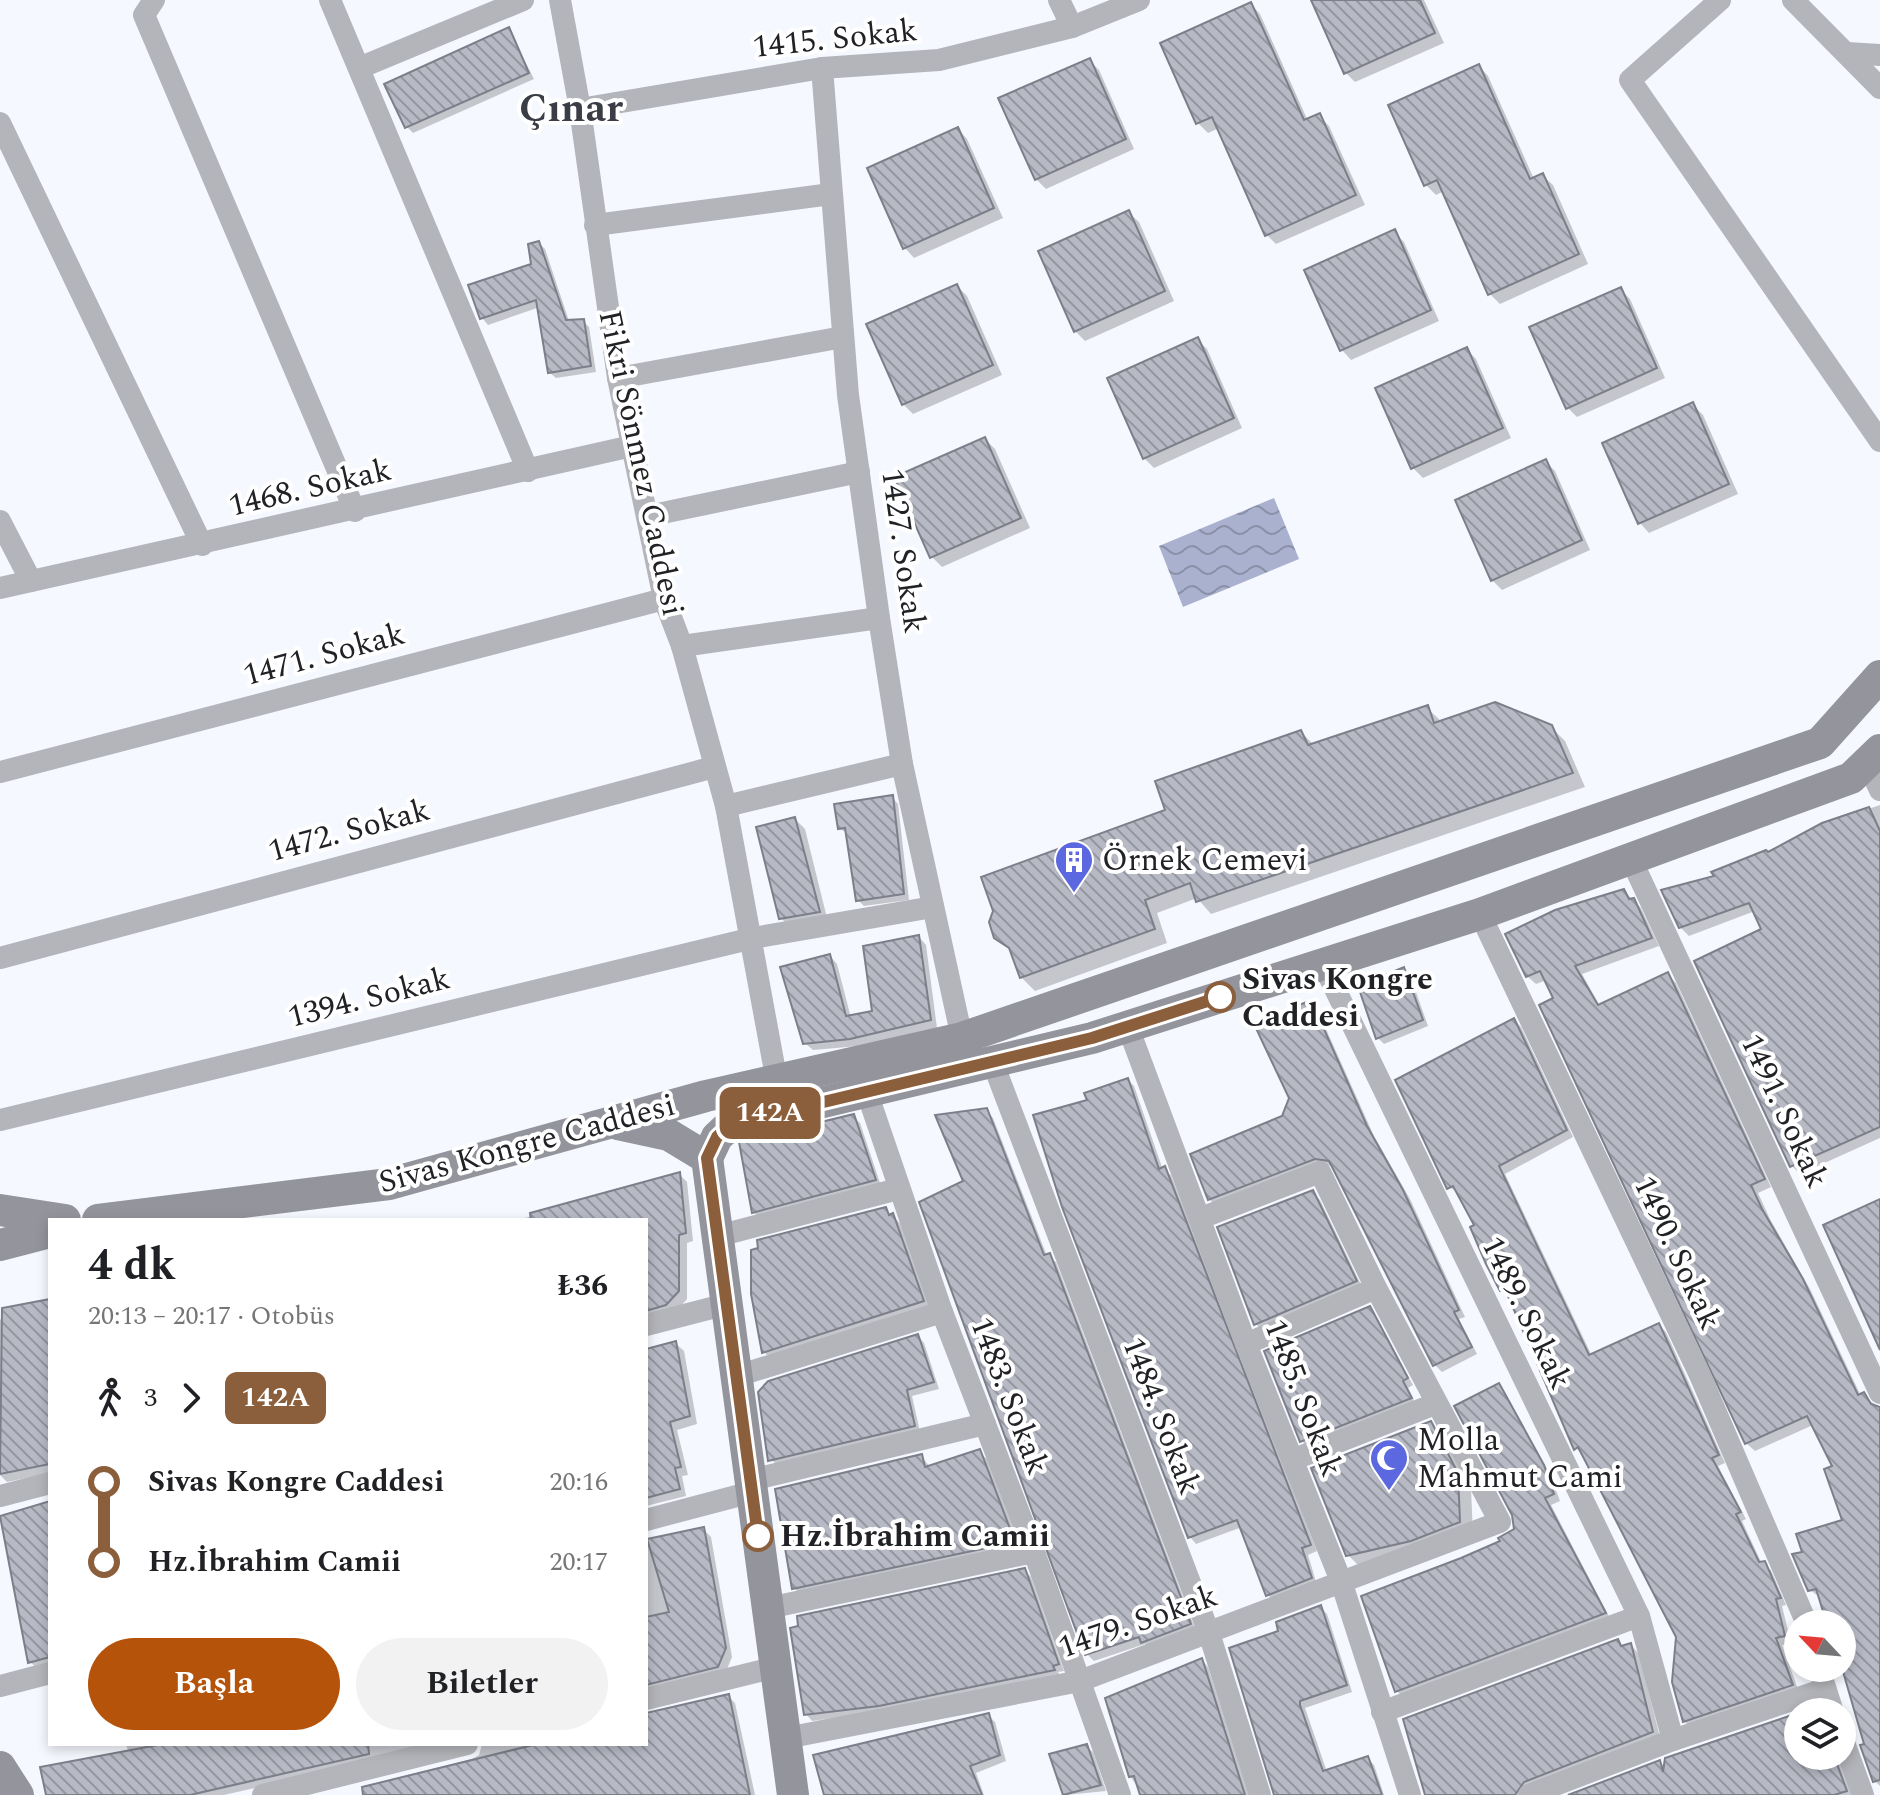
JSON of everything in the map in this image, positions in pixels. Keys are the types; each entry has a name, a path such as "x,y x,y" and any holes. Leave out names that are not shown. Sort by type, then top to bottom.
{"main road":[{"name":"Sivas Kongre Caddesi","path":"862,1077 962,1038 1820,743 1880,676"},
{"name":"Sivas Kongre Caddesi","path":"114,1218 389,1184 614,1123 862,1077 993,1063 1128,1027 1480,914 1876,768"},
{"name":"Sivas Kongre Caddesi","path":"707,1158 717,1137 731,1124 780,1094"},
{"path":"614,1123 669,1135 707,1158 793,1795"},
{"path":"0,1210 52,1218"},
{"path":"0,1245 48,1233"},
{"path":"0,1767 18,1795"}],"street":[{"path":"154,0 144,15 355,511"},
{"path":"330,0 528,471"},
{"path":"359,68 523,0"},
{"name":"Fikri Sönmez Caddesi","path":"560,0 580,109 618,378 664,599 682,646 726,806 780,1094"},
{"path":"1059,0 1072,27"},
{"name":"1415. Sokak","path":"580,109 822,68 939,60 1072,27 1139,0"},
{"path":"1720,0 1630,80 1880,441"},
{"path":"1793,0 1880,88"},
{"path":"1847,53 1880,55"},
{"name":"1427. Sokak","path":"822,68 843,337 879,618 902,764 962,1038"},
{"path":"0,123 202,545"},
{"path":"595,225 831,194"},
{"path":"618,378 843,337"},
{"name":"1468. Sokak","path":"0,588 355,511 632,446"},
{"path":"648,516 859,472"},
{"path":"0,521 31,581"},
{"name":"1471. Sokak","path":"0,772 664,599"},
{"path":"682,646 879,618"},
{"path":"726,806 902,764"},
{"name":"1472. Sokak","path":"0,958 714,767"},
{"name":"1491. Sokak","path":"1630,857 1880,1393"},
{"name":"1394. Sokak","path":"0,1120 753,938 933,907"},
{"name":"1490. Sokak","path":"1480,914 1699,1373 1801,1610"},
{"name":"1489. Sokak","path":"1323,964 1639,1616 1673,1740"},
{"name":"1485. Sokak","path":"1128,1027 1246,1344 1341,1581 1410,1795"},
{"name":"1484. Sokak","path":"993,1063 1209,1633 1260,1795"},
{"name":"1483. Sokak","path":"862,1077 942,1312 1034,1552 1120,1795"},
{"path":"1201,1218 1320,1172 1435,1404 1292,1460"},
{"path":"718,1236 898,1189"},
{"path":"1246,1344 1376,1288"},
{"path":"648,1324 727,1304"},
{"path":"737,1376 942,1312"},
{"name":"1479. Sokak","path":"786,1738 1080,1681 1500,1522 1435,1404"},
{"path":"648,1519 752,1486 985,1424"},
{"path":"0,1496 48,1484"},
{"path":"768,1608 1034,1552"},
{"path":"1382,1712 1639,1616"},
{"path":"648,1699 776,1667"},
{"path":"0,1686 48,1674"},
{"path":"1529,1795 1815,1682"},
{"path":"263,1795 459,1746"},
{"path":"1854,1770 1863,1795"}],"water":[{"path":"1274,498 1299,559 1183,607 1159,546"}],"building":[{"path":"1311,0 1420,0 1435,33 1344,74"},
{"path":"1251,2 1304,120 1320,113 1356,195 1265,236 1212,117 1196,124 1160,43"},
{"path":"509,27 529,73 405,128 384,84"},
{"path":"1090,58 1126,139 1035,180 998,98"},
{"path":"1479,64 1530,179 1543,173 1579,254 1488,295 1437,180 1424,186 1388,105"},
{"path":"958,127 994,208 903,249 867,168"},
{"path":"1129,210 1165,291 1074,332 1038,251"},
{"path":"1395,229 1431,310 1340,351 1304,270"},
{"path":"539,241 566,320 584,319 591,366 548,373 536,300 480,319 468,285 531,264 528,244"},
{"path":"957,284 993,365 902,405 866,324"},
{"path":"1621,287 1657,368 1566,409 1529,327"},
{"path":"1198,337 1234,418 1143,459 1107,378"},
{"path":"1467,347 1503,428 1411,469 1375,388"},
{"path":"1693,402 1729,484 1638,524 1602,443"},
{"path":"985,437 1021,518 930,558 894,477"},
{"path":"1546,459 1582,540 1491,581 1455,500"},
{"path":"1495,702 1552,725 1573,773 1196,902 1190,883 1145,900 1155,929 1020,978 1009,948 994,938 989,922 993,911 981,877 1165,810 1155,781 1301,730 1308,745 1428,705 1434,723"},
{"path":"893,795 904,894 856,901 845,828 838,829 834,804"},
{"path":"1869,807 1880,831 1880,1127 1790,1167 1694,961 1761,929 1749,903 1679,928 1661,890 1714,876 1711,872 1766,850 1768,852 1822,823"},
{"path":"795,817 820,912 779,919 756,827"},
{"path":"1624,889 1629,899 1634,898 1652,938 1575,966 1598,1005 1668,972 1765,1179 1751,1185 1762,1209 1803,1279 1858,1395 1864,1392 1871,1404 1880,1407 1880,1780 1873,1782 1860,1745 1864,1744 1856,1716 1856,1698 1851,1698 1846,1682 1856,1682 1856,1610 1823,1610 1816,1589 1808,1591 1792,1554 1802,1552 1796,1534 1842,1520 1824,1469 1832,1466 1807,1416 1745,1444 1539,1005 1553,998 1540,971 1526,977 1505,934 1555,910"},
{"path":"919,935 931,1020 850,1039 803,1044 780,967 830,954 846,1016 872,1011 863,946"},
{"path":"1404,967 1423,1020 1376,1039 1358,986"},
{"path":"1311,1000 1367,1126 1403,1190 1459,1310 1454,1312 1472,1347 1433,1366 1329,1161 1315,1159 1208,1200 1190,1154 1282,1116 1289,1098 1254,1024"},
{"path":"1514,1018 1567,1130 1499,1166 1589,1355 1659,1323 1719,1455 1712,1458 1741,1512 1736,1514 1759,1562 1765,1561 1781,1598 1776,1599 1784,1636 1776,1638 1784,1660 1784,1682 1792,1682 1793,1685 1683,1722 1672,1682 1676,1637 1578,1447 1574,1450 1505,1289 1500,1291 1470,1227 1474,1225 1453,1186 1447,1189 1395,1080"},
{"path":"1128,1078 1159,1169 1165,1166 1311,1545 1302,1548 1312,1578 1266,1596 1237,1520 1188,1538 1062,1207 1033,1115 1087,1100 1084,1093"},
{"path":"987,1108 1044,1255 1050,1253 1191,1624 1141,1643 1139,1637 1085,1655 919,1202 963,1181 935,1115"},
{"path":"854,1114 876,1180 752,1213 739,1142"},
{"path":"680,1172 686,1233 679,1235 679,1291 666,1305 648,1310 648,1218 531,1218 530,1213"},
{"path":"1313,1190 1357,1281 1254,1325 1217,1227"},
{"path":"1880,1199 1880,1350 1823,1225"},
{"path":"886,1207 889,1215 893,1213 924,1301 762,1353 751,1294 751,1250 758,1248 757,1240"},
{"path":"48,1299 48,1464 0,1474 2,1308"},
{"path":"1370,1306 1408,1378 1403,1381 1412,1398 1300,1442 1264,1351"},
{"path":"918,1334 934,1382 907,1390 915,1426 768,1461 758,1392 768,1381"},
{"path":"676,1341 690,1416 670,1422 681,1467 675,1468 680,1489 648,1497 648,1348"},
{"path":"1499,1383 1544,1465 1554,1494 1545,1498 1606,1613 1395,1692 1361,1596 1500,1541 1498,1538 1514,1529 1512,1515 1454,1406"},
{"name":"Molla Mahmut Cami","path":"1431,1421 1458,1473 1460,1522 1411,1541 1346,1556 1311,1468"},
{"path":"980,1449 1015,1542 792,1589 775,1489 922,1454 925,1467"},
{"path":"48,1502 48,1658 28,1663 0,1516"},
{"path":"704,1527 726,1648 718,1667 648,1684 648,1617 669,1612 648,1539"},
{"path":"1025,1568 1059,1664 1053,1666 1055,1670 879,1706 804,1715 790,1628 798,1626 797,1616"},
{"path":"1321,1605 1347,1685 1300,1701 1300,1705 1323,1771 1368,1756 1382,1795 1274,1795 1229,1648 1278,1631 1276,1622"},
{"path":"1618,1639 1621,1646 1631,1643 1653,1732 1524,1782 1515,1795 1425,1795 1403,1719"},
{"path":"1202,1658 1245,1795 1140,1795 1134,1776 1129,1777 1105,1698"},
{"path":"729,1694 750,1795 363,1795 362,1787 529,1746 648,1746 648,1713"},
{"path":"989,1713 1000,1755 970,1766 982,1795 824,1795 813,1755"},
{"path":"1784,1718 1784,1770 1839,1770 1847,1791 1834,1795 1568,1795 1660,1760 1663,1772 1665,1758"},
{"path":"1087,1744 1101,1785 1063,1795 1049,1754"},
{"path":"152,1746 368,1746 369,1754 190,1795 46,1795 40,1767"}],"bus line":[{"name":"142A","path":"758,1536 707,1158 717,1137 731,1124 1092,1038 1220,997"}],"place":[{"name":"Örnek Cemevi","path":"1074,894"},
{"name":"Sivas Kongre Caddesi","path":"1220,997"},
{"name":"Molla Mahmut Cami","path":"1389,1492"},
{"name":"Hz.İbrahim Camii","path":"758,1536"}],"district":[{"name":"Çınar","path":"571,109"}]}
